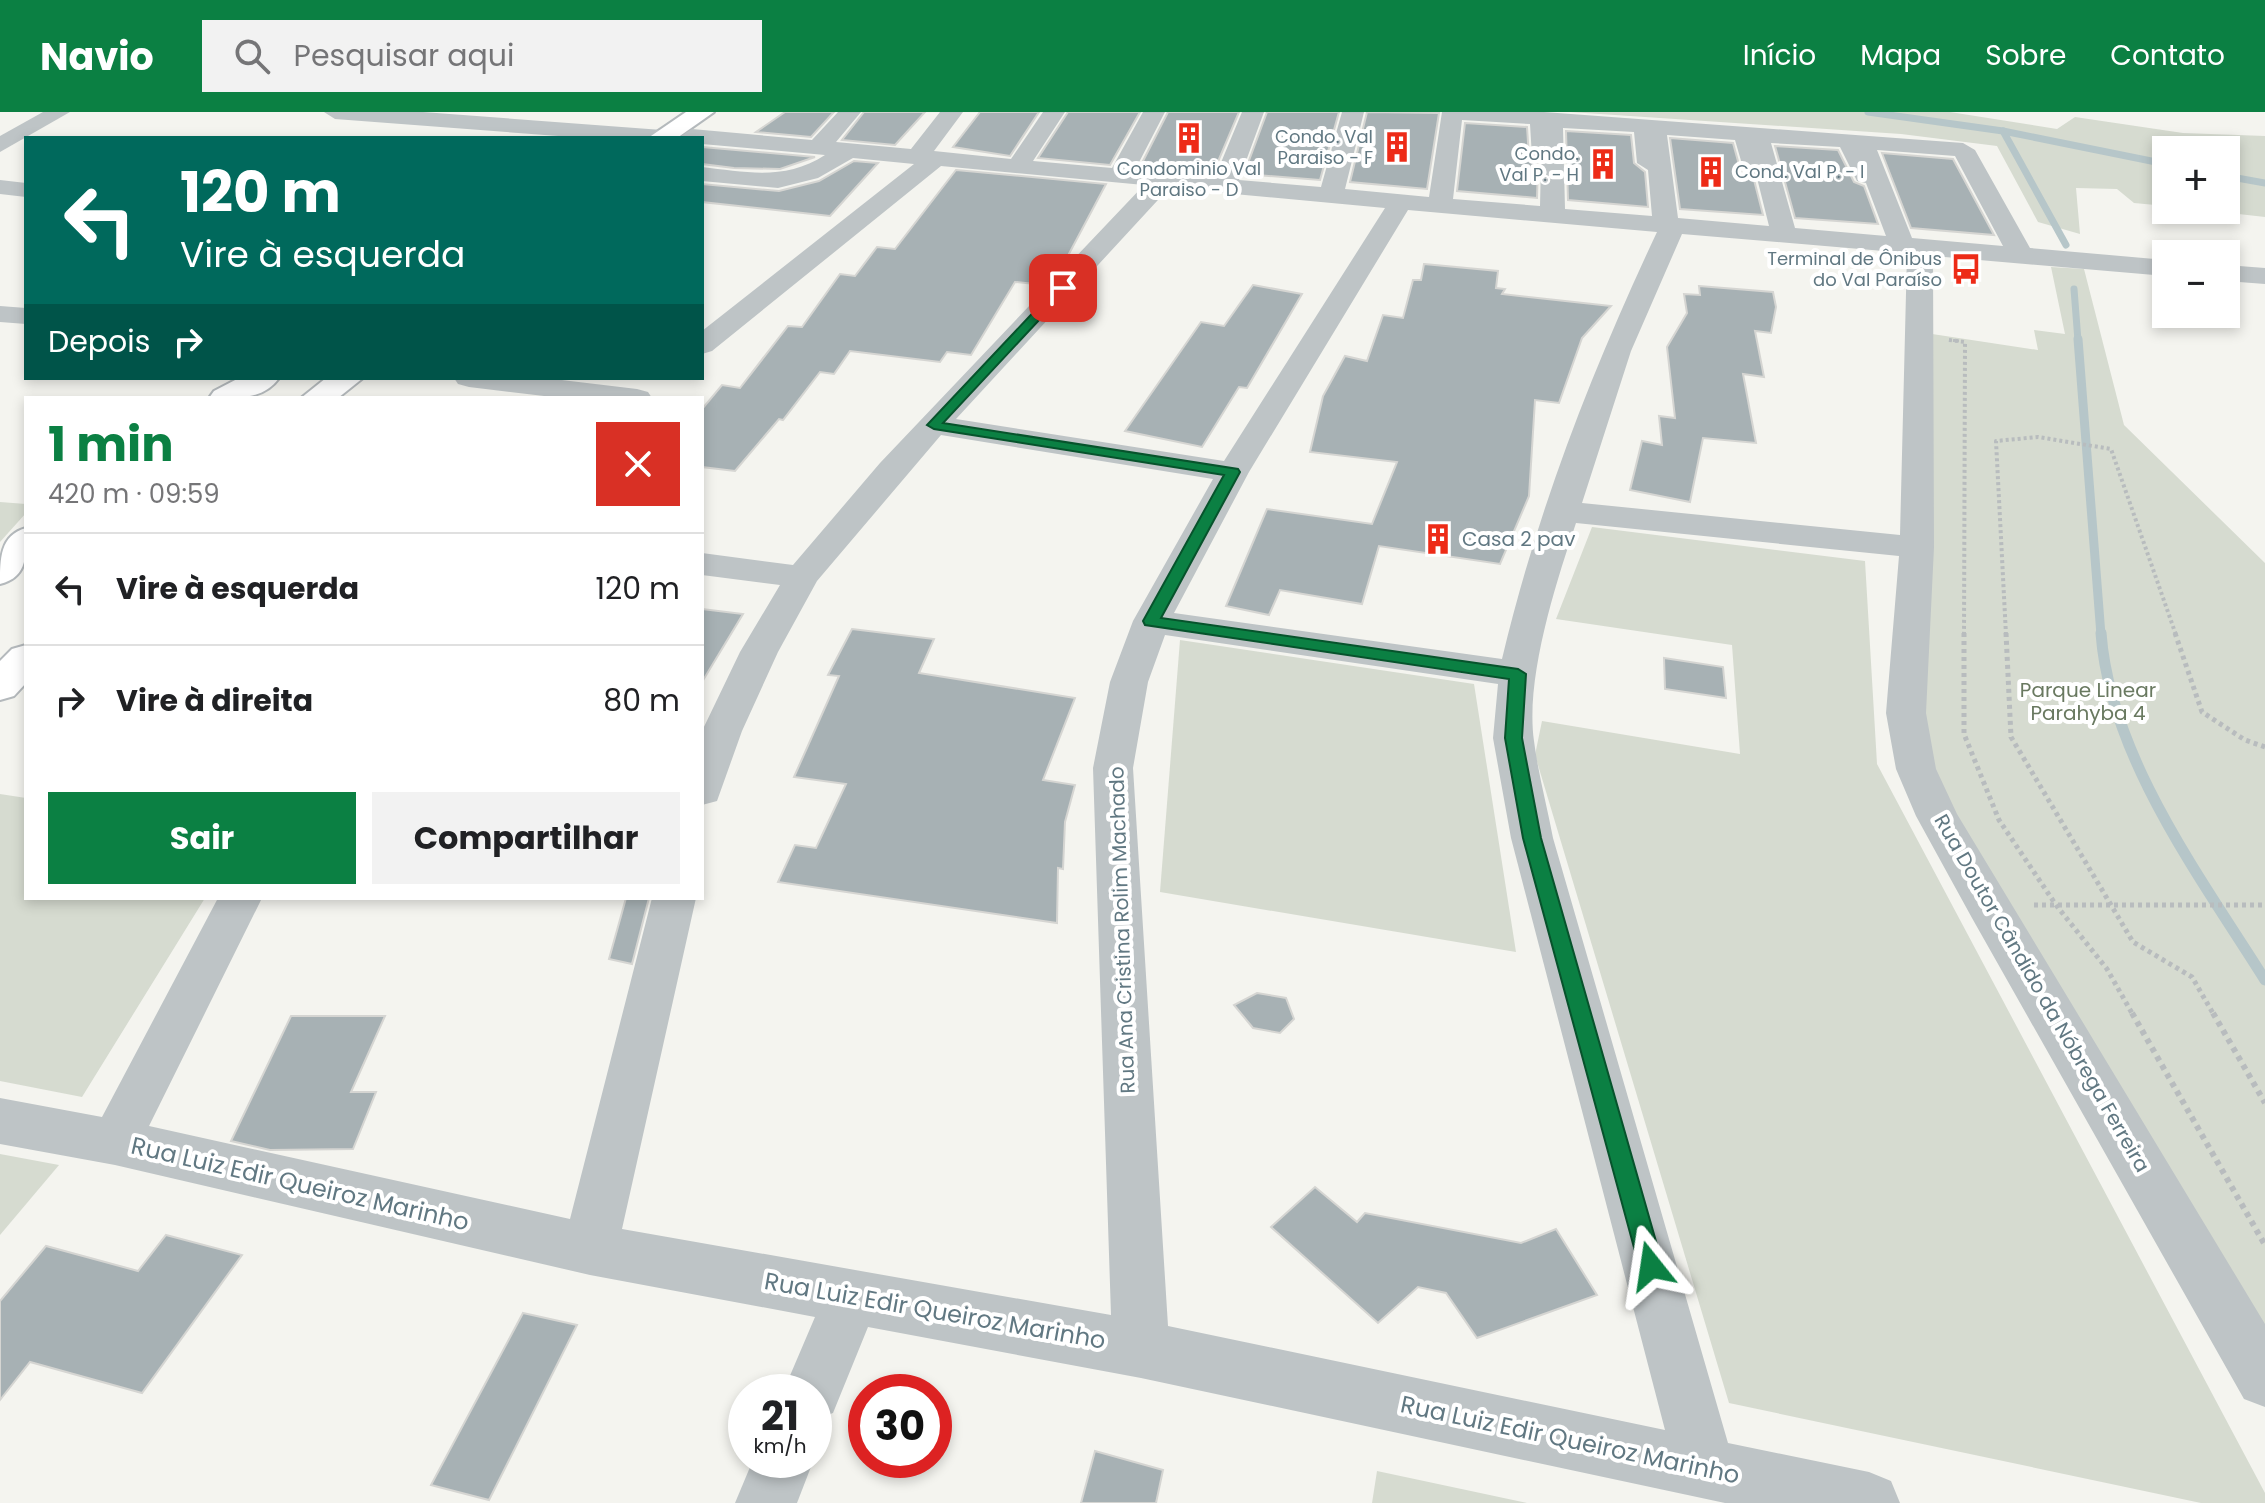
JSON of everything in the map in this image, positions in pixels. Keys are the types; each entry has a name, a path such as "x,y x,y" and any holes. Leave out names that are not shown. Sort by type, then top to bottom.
{"main road":[{"path":"663,136 702,112"},
{"path":"693,136 731,112"},
{"path":"229,396 259,380"},
{"path":"320,396 344,380"},
{"path":"0,573 24,542"},
{"path":"0,686 24,660"}],"street":[{"path":"0,145 59,112"},
{"path":"335,112 648,136"},
{"path":"821,144 850,112"},
{"path":"919,154 944,112"},
{"path":"704,343 919,154 952,112"},
{"path":"1015,162 1042,112"},
{"path":"1015,162 1054,112"},
{"path":"1117,171 1144,112"},
{"path":"1117,171 1154,112"},
{"path":"1221,181 1244,112"},
{"path":"1221,181 1253,112"},
{"path":"1326,190 1340,112"},
{"path":"1326,190 1353,112"},
{"path":"1437,200 1444,112"},
{"path":"1437,200 1452,113 1538,118 1544,121 1548,210"},
{"path":"724,139 757,119"},
{"path":"1548,210 1552,121 1620,123 1645,128 1663,220"},
{"path":"1705,1468 1532,838 1513,738 1518,674 1537,587 1560,511 1663,220 1655,127 1745,134 1776,228"},
{"path":"1776,228 1756,137 1761,134 1852,142 1900,240"},
{"path":"704,138 821,144 848,151 1117,171 1163,180 1221,181 1326,190 1401,202 1437,200 2018,249 2152,266"},
{"path":"1900,240 1863,145 1866,142 1963,150 2018,249"},
{"path":"704,174 786,182 819,171 848,151"},
{"path":"704,784 722,731 746,678 802,577 891,470 1163,180"},
{"path":"0,187 24,190"},
{"name":"Rua Ana Cristina Rolim Machado","path":"1141,1349 1113,768 1129,682 1151,621 1233,472 1401,202"},
{"name":"Rua Doutor Cândido da Nóbrega Ferreira","path":"1900,240 1919,335 1917,547 1906,713 1909,743 1937,816 2265,1378"},
{"path":"2240,274 2265,276"},
{"path":"2240,279 2265,295"},
{"path":"0,314 24,316"},
{"path":"486,380 620,396"},
{"path":"640,396 660,380"},
{"path":"934,425 1233,472"},
{"path":"1560,511 1917,547"},
{"path":"704,564 802,577"},
{"path":"1151,621 1518,674"},
{"path":"115,1142 239,900"},
{"path":"590,1249 674,900"},
{"name":"Rua Luiz Edir Queiroz Marinho","path":"0,1121 115,1142 590,1249 1141,1349 1869,1503"},
{"path":"820,1374 852,1296"},
{"path":"766,1503 776,1478"}],"path":[{"path":"1919,335 1965,342 1964,734 1999,820 2056,905 2107,969 2265,1245"},
{"path":"2265,747 2245,740 2202,712 2111,449 2038,437 1996,441 2011,737 2133,942 2192,977 2265,1103"},
{"path":"1988,906 2263,905"}],"green space":[{"path":"1570,112 1950,112 2057,129 2075,117 2183,133 2265,136 2265,217 2240,214 2240,136 2152,136 2152,205 2134,203 2117,189 2076,188 2080,234 2038,222 1997,146 1901,134"},
{"name":"Parque Linear Parahyba 4","path":"2051,267 2084,269 2124,425 2265,563 2265,1388 1909,743 1919,332 2038,350 2034,330 2065,334"},
{"path":"0,502 24,504 24,515 0,542"},
{"path":"1592,527 1865,561 1877,764 2265,1493 2265,1503 2201,1503 1729,1403 1535,755 1542,721 1740,754 1732,645 1556,619"},
{"path":"1180,640 1474,684 1516,952 1160,892"},
{"path":"0,794 24,798 24,900 204,900 82,1097 0,1081"},
{"path":"0,1154 59,1165 0,1235"},
{"path":"1377,1471 1527,1503 1372,1503"}],"building":[{"path":"785,112 834,112 811,137 756,132"},
{"path":"864,112 925,112 895,145 842,140"},
{"path":"980,112 1039,112 1010,156 953,147"},
{"path":"1068,112 1140,112 1110,165 1038,158"},
{"name":"Condominio Val Paraiso - D","path":"1168,112 1239,112 1214,171 1141,165"},
{"path":"1267,112 1339,112 1320,180 1244,174"},
{"name":"Condo. Val Paraiso - F","path":"1367,112 1439,113 1427,189 1350,182"},
{"path":"1465,123 1527,127 1529,157 1538,165 1537,198 1457,191"},
{"name":"Condo. Val P. - H","path":"1566,131 1631,135 1634,163 1645,172 1648,207 1568,200"},
{"name":"Cond. Val P. - I","path":"1670,138 1733,143 1741,172 1754,180 1763,215 1680,209"},
{"path":"1775,146 1838,150 1854,182 1864,186 1878,224 1795,218"},
{"path":"704,147 815,157 780,169 704,164"},
{"path":"1882,153 1953,159 1994,235 1911,228"},
{"path":"854,161 878,163 830,216 704,202 704,184 779,191 819,181"},
{"path":"956,170 1106,184 1062,267 1045,285 1015,282 971,355 947,352 940,362 850,351 834,374 820,372 783,420 779,419 735,471 704,467 704,407 722,385 740,388 788,326 802,327 840,274 855,276 877,247 895,249"},
{"path":"1424,264 1498,271 1496,288 1505,289 1502,294 1611,306 1582,338 1559,403 1535,400 1529,496 1500,564 1379,546 1362,604 1280,590 1269,615 1226,606 1267,509 1372,524 1397,462 1310,452 1323,396 1345,356 1367,361 1383,315 1403,318 1413,280 1421,280"},
{"path":"1253,285 1302,294 1247,388 1239,387 1202,447 1125,431 1201,322 1224,326"},
{"path":"1699,286 1773,292 1776,307 1771,333 1755,331 1764,377 1743,374 1756,443 1703,438 1690,502 1630,490 1642,441 1662,445 1659,416 1675,418 1667,347 1687,313 1684,294 1700,295"},
{"path":"704,609 743,614 704,679"},
{"path":"852,629 934,639 919,673 1075,698 1043,780 1075,785 1065,822 1063,869 1058,868 1057,923 778,882 795,845 816,848 846,784 794,777 839,676 828,675"},
{"path":"1664,658 1723,667 1726,698 1665,689"},
{"path":"625,900 648,900 632,964 609,959"},
{"path":"1257,993 1286,998 1294,1019 1280,1033 1253,1028 1234,1005"},
{"path":"291,1016 385,1016 351,1092 376,1092 353,1149 270,1150 231,1141"},
{"path":"1315,1187 1357,1222 1365,1213 1521,1243 1556,1229 1597,1295 1477,1338 1446,1293 1418,1287 1378,1323 1271,1227"},
{"path":"166,1235 242,1255 142,1393 30,1362 0,1400 0,1301 46,1246 138,1271"},
{"path":"523,1313 577,1325 489,1500 431,1485"},
{"path":"1095,1451 1163,1470 1156,1503 1081,1503"}],"waterway":[{"path":"1868,112 2003,131"},
{"path":"2003,131 2152,161"},
{"path":"2003,131 2066,245"},
{"path":"2240,179 2265,183"},
{"path":"2074,289 2078,341"},
{"path":"2078,339 2101,635"},
{"path":"2101,633 2108,679 2121,725 2140,770 2187,858 2265,980"}],"place":[{"name":"Condominio Val Paraiso - D","path":"1189,138"},
{"name":"Condo. Val Paraiso - F","path":"1397,147"},
{"name":"Condo. Val P. - H","path":"1603,164"},
{"name":"Cond. Val P. - I","path":"1711,172"},
{"name":"Terminal de Ônibus do Val Paraíso","path":"1966,269"},
{"name":"Casa 2 pav","path":"1438,539"}],"route":[{"path":"1063,288 934,425 1233,472 1151,621 1518,674 1513,738 1532,838 1651,1266"}]}
